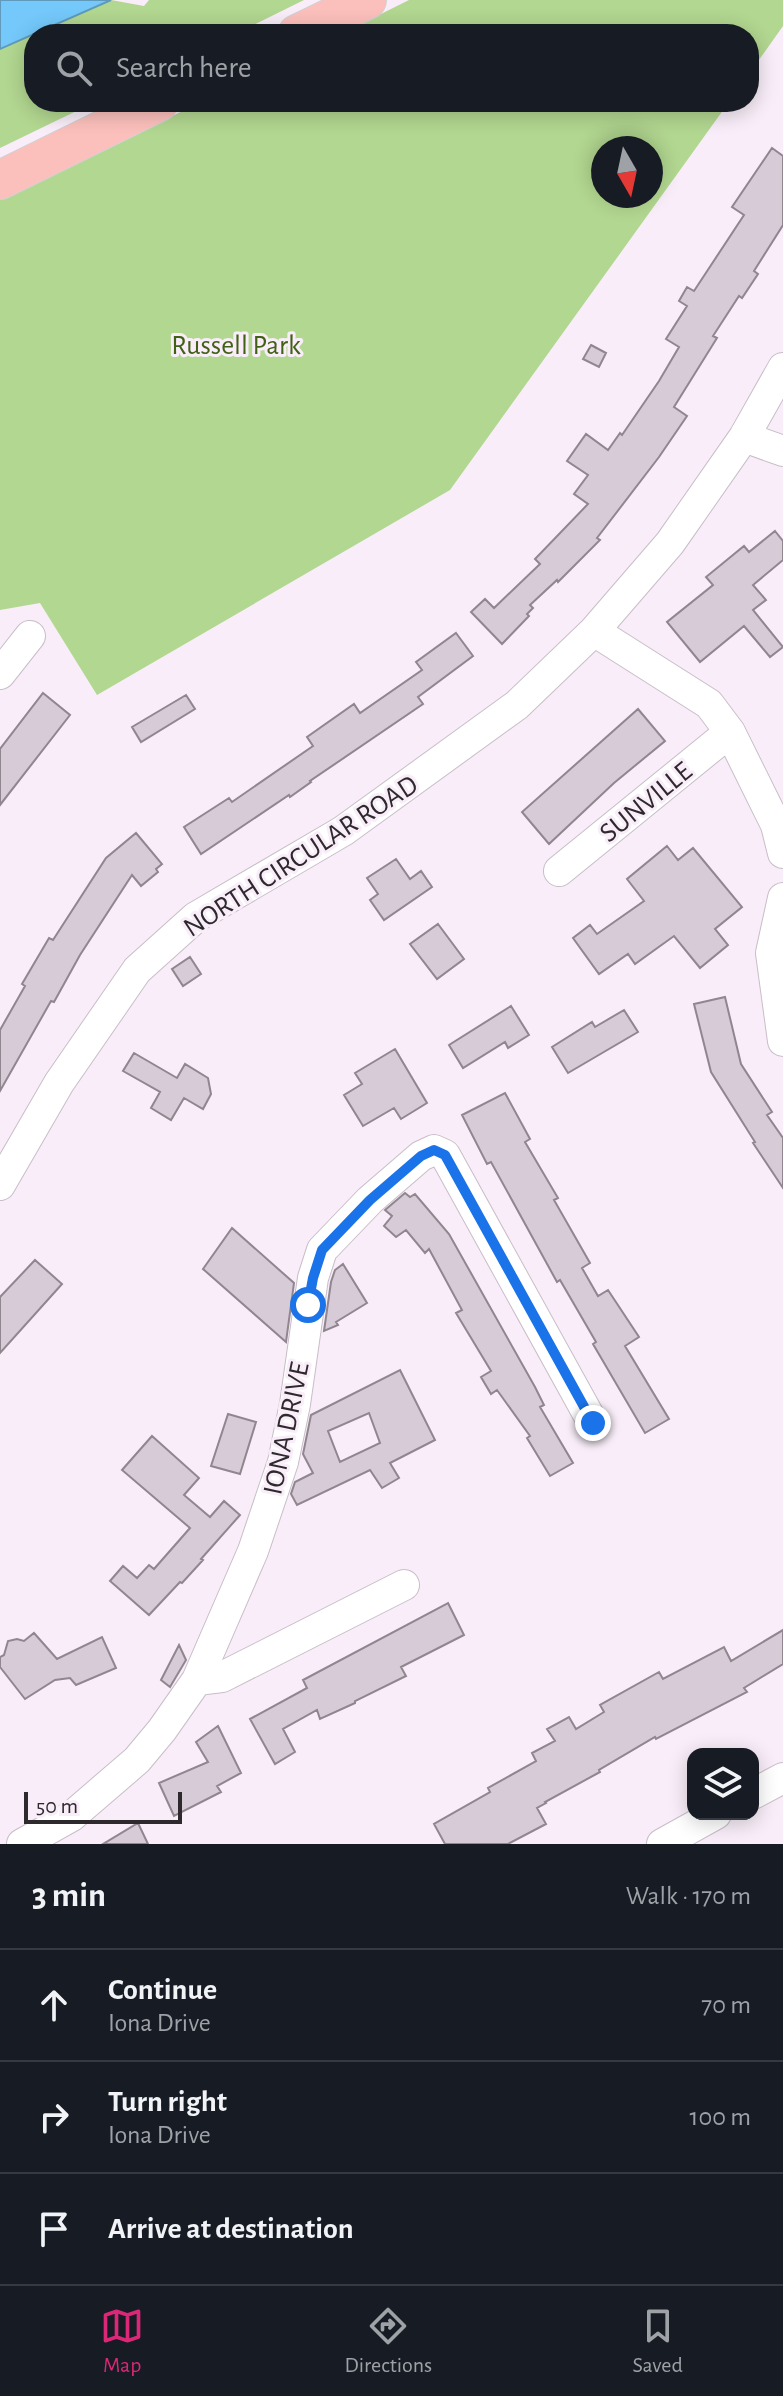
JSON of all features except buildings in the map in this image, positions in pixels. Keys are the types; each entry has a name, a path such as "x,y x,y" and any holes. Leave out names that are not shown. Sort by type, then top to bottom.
{"main road":[{"path":"318,24 367,0"},
{"path":"0,180 139,112"}],"street":[{"name":"NORTH CIRCULAR ROAD","path":"0,1185 59,1083 137,970 196,917 343,831 517,705 594,631 670,543 744,437 783,368"},
{"path":"744,437 783,451"},
{"path":"594,631 709,704 730,732 776,825 783,853"},
{"path":"0,674 30,636"},
{"name":"SUNVILLE","path":"559,871 730,732"},
{"path":"783,898 771,953 783,1041"},
{"name":"IONA DRIVE","path":"22,1844 72,1816 137,1760 197,1680 253,1551 283,1462 295,1404 313,1278 322,1250 370,1200 421,1156 434,1150 445,1155 593,1423"},
{"path":"197,1680 222,1677 404,1585"},
{"path":"759,1791 783,1778"},
{"path":"662,1844 705,1820"}],"green space":[{"path":"111,0 144,6 149,0 304,0 255,24 57,24"},
{"path":"409,0 783,0 783,26 759,60 759,24 361,24"},
{"path":"24,38 24,112 74,112 0,148 0,49"},
{"name":"Russell Park","path":"180,112 722,112 663,194 663,136 591,136 591,208 653,208 450,490 97,695 40,603 0,610 0,200"}],"water":[{"path":"0,0 111,0 57,24 24,24 24,38 0,49"}],"route":[{"path":"308,1305 322,1250 370,1200 421,1156 434,1150 445,1155 593,1423"}]}
